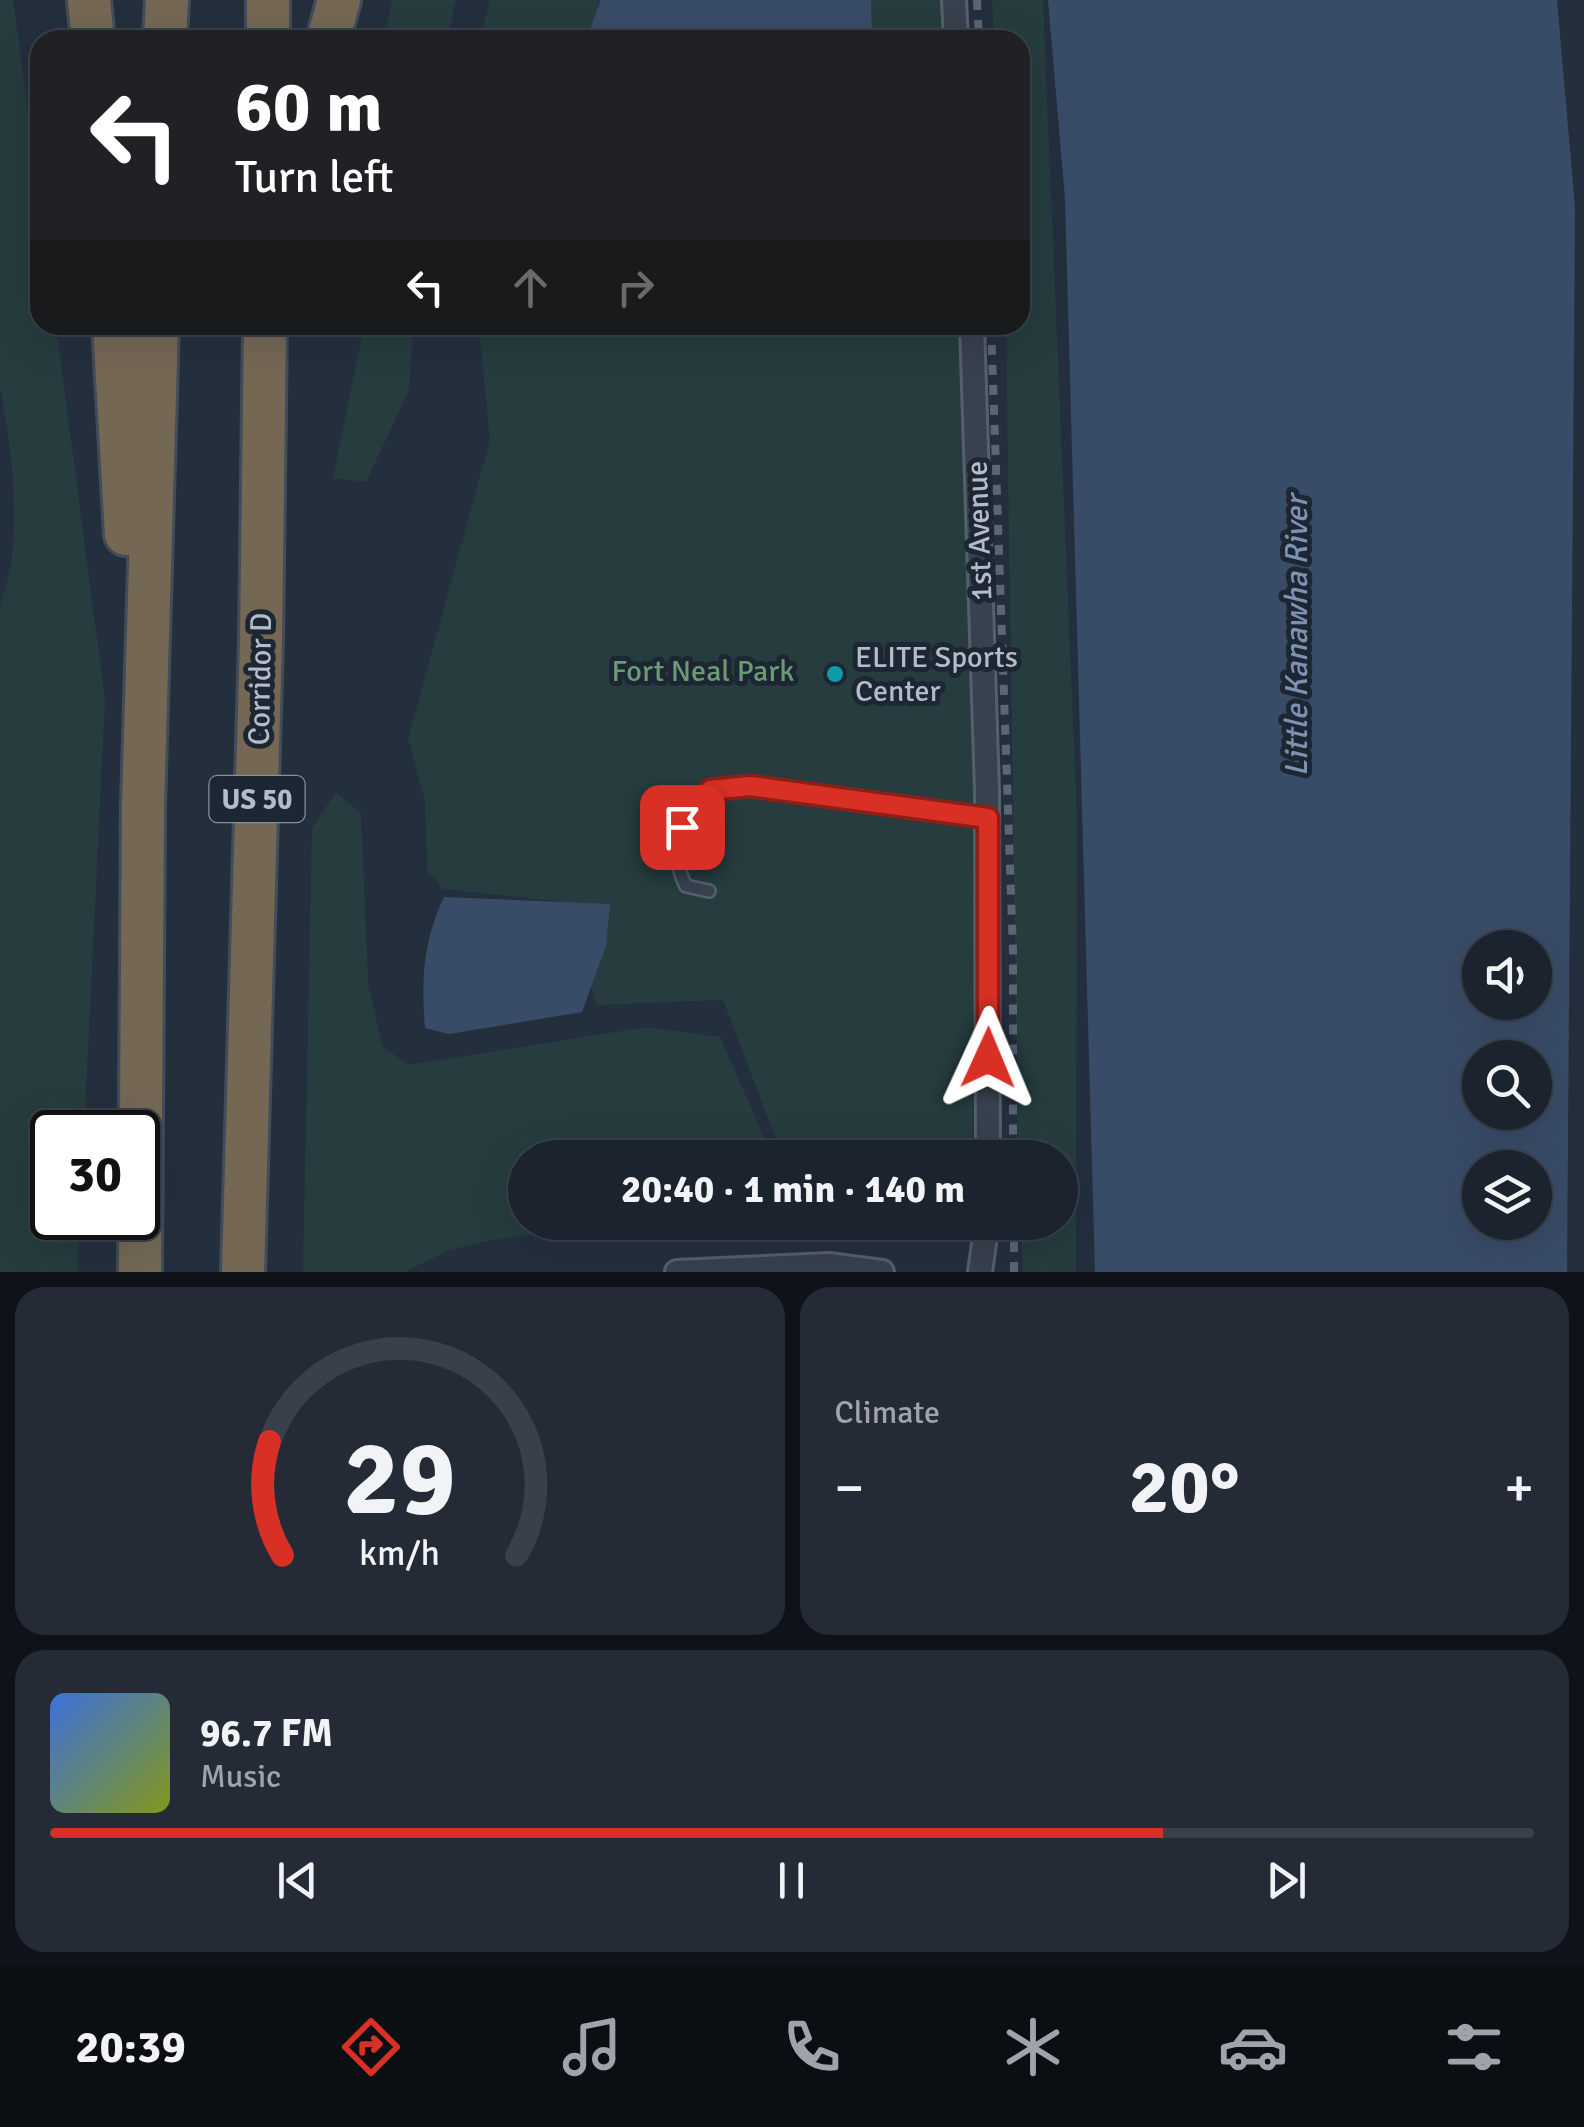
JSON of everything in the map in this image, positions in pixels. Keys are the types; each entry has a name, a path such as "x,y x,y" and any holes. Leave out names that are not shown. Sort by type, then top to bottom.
{"highway":[{"path":"89,0 92,30"},
{"path":"166,0 166,30"},
{"path":"268,0 268,30"},
{"path":"331,30 339,0"},
{"path":"115,335 143,806"},
{"path":"140,1272 143,806 157,335"},
{"name":"Corridor D","path":"243,1272 261,641 264,335"},
{"path":"261,641 285,335"}],"street":[{"path":"954,0 956,30"},
{"name":"1st Avenue","path":"972,335 988,818 988,1140"},
{"path":"980,1272 985,1240"},
{"path":"678,1272 829,1265 882,1272"}],"lane":[{"path":"708,891 686,886 678,871 682,827 710,790 750,786 988,818"}],"green space":[{"path":"0,0 13,0 30,128 30,335 57,335 105,700 85,1110 30,1110 30,1240 79,1240 77,1272 0,1272 0,605 8,579 14,525 9,440 0,386"},
{"path":"392,0 456,0 449,30 386,30"},
{"path":"490,0 942,0 944,30 482,30"},
{"path":"992,0 1043,0 1077,818 1076,1140 1018,1140 1006,335 1030,335 1030,30 994,30"},
{"path":"362,335 412,335 409,390 366,482 333,478"},
{"name":"Fort Neal Park","path":"480,335 959,335 976,812 972,1140 777,1140 723,1000 597,1005 564,902 443,889 427,870 425,801 408,739 490,440"},
{"path":"336,792 361,814 368,981 382,1046 408,1065 647,1027 720,1037 765,1140 508,1140 508,1238 450,1250 404,1272 303,1272 312,828"},
{"path":"1022,1240 1076,1240 1076,1272 1023,1272"}],"water":[{"path":"601,0 871,0 872,30 590,30"},
{"name":"Little Kanawha River","path":"1048,0 1557,0 1575,208 1567,1272 1095,1272 1065,199"},
{"path":"444,897 610,904 606,946 582,1012 449,1034 425,1028 425,961"}],"railway":[{"path":"977,0 978,30"},
{"path":"991,335 1013,952 1013,1140"},
{"path":"1014,1240 1014,1272"}],"place":[{"name":"ELITE Sports Center","path":"835,674"}],"route":[{"path":"682,827 710,790 750,786 988,818 988,1058"}]}
